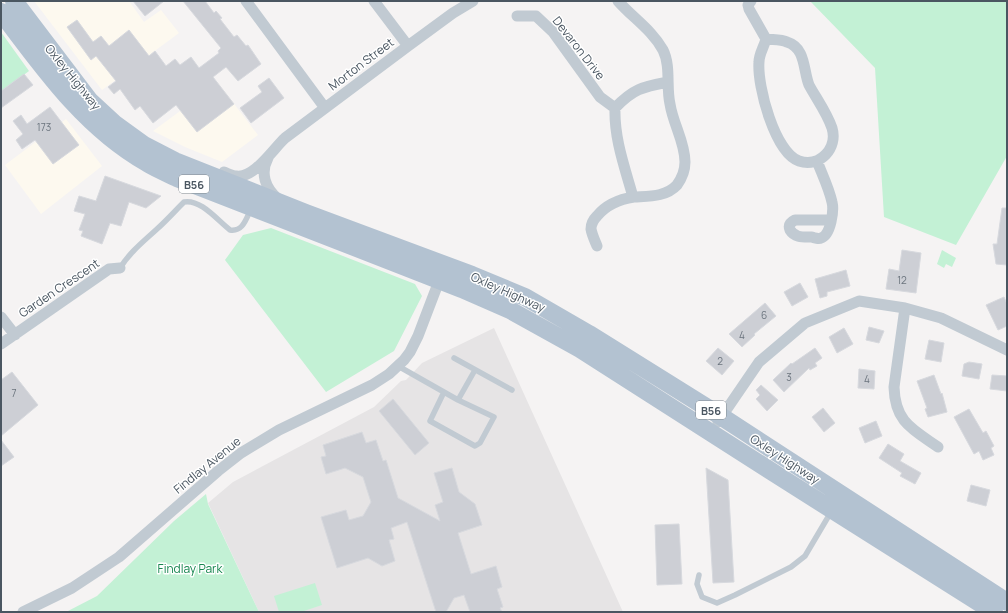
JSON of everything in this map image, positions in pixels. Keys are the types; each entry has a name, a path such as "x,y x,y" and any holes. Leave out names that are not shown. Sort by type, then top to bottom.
{"main road":[{"name":"Oxley Highway","path":"14,1 79,88 96,108 144,145 165,157 328,222 442,273 532,322 580,349 994,612"},
{"name":"Oxley Highway","path":"1,12 52,80 113,140 147,163 162,171 252,207 442,273 501,286 555,313 722,417 1007,602"}],"street":[{"path":"246,1 325,108"},
{"path":"374,1 408,46"},
{"name":"Morton Street","path":"192,167 201,164 236,176 243,176 250,173 259,166 285,138 453,13 473,1"},
{"path":"597,246 591,229 593,220 605,208 632,197 654,196 671,189 681,178 684,171 684,150 670,104 667,60 658,42 647,28 618,1"},
{"path":"751,1 748,5 749,9 766,39 759,61 759,78 762,96 769,119 781,143 798,161 818,161 830,150 833,141 832,128 809,85 803,58 793,44 786,41 766,39"},
{"name":"Devaron Drive","path":"516,16 536,16 552,32 600,96 615,108"},
{"path":"632,197 618,146 615,108 636,90 643,87 668,82"},
{"name":"Morton Street","path":"270,154 264,166 264,176 268,187 282,203"},
{"path":"818,161 832,201 833,211 831,220"},
{"name":"Garden Crescent","path":"1,344 109,269 120,268"},
{"name":"Findlay Avenue","path":"23,612 72,588 119,557 218,471 241,453 278,430 372,385 390,374 410,352 418,336 442,273"},
{"path":"711,433 759,362 805,324 859,301 905,308 941,318 1007,350"},
{"path":"905,308 894,387 895,399 901,416 909,427 938,447"},
{"name":"Garden Crescent","path":"1,317 15,335"}],"lane":[{"path":"120,268 134,249 184,202 195,203 230,230 235,231 240,229 244,224 252,207"},
{"path":"454,358 512,390"},
{"path":"398,366 444,392 458,400 494,417 480,443 474,446 430,421 444,392"},
{"path":"458,400 475,370"},
{"path":"699,575 697,584 702,597 717,603 735,595 790,567 805,556 832,510"}],"shaded area":[{"path":"34,1 129,1 144,22 161,10 179,33 102,90"},
{"path":"218,83 258,135 222,162 185,147 153,131"},
{"path":"66,119 102,166 41,214 5,165"},
{"path":"494,328 623,612 259,612 208,503 233,482 374,407 401,381 406,380 422,363"}],"green space":[{"path":"810,1 1007,1 1007,156 956,245 884,217 875,68"},
{"path":"1,32 29,71 1,92"},
{"path":"271,228 415,284 422,296 394,351 326,392 225,260 243,235"},
{"path":"942,250 956,258 952,267 946,264 944,268 937,264"},
{"name":"Findlay Park","path":"206,494 208,504 259,612 66,612 97,596 174,521"},
{"path":"315,583 322,605 301,612 279,612 274,596"}],"building":[{"path":"133,1 164,1 145,16"},
{"path":"183,1 205,1 214,13 216,11 222,18 220,19 234,37 237,35 246,46 248,45 261,64 238,81 226,67 213,77 234,104 197,132 176,105 153,123 140,106 135,110 120,89 114,94 108,87 116,81 96,56 91,60 67,27 77,20 93,42 101,36 109,46 129,30 149,56 155,51 166,66 175,59 180,65 191,57 199,68 219,53 218,51 221,48"},
{"path":"24,74 33,85 1,108 1,91"},
{"path":"269,78 284,98 251,123 240,108 262,92 258,86"},
{"path":"50,107 79,145 53,164 35,140 22,149 16,140 23,134 13,121 21,115 27,124"},
{"path":"105,176 161,196 146,208 129,202 121,226 110,223 102,244 81,236 83,231 79,230 85,214 74,211 79,196 96,201"},
{"path":"1002,208 1007,208 1007,265 996,264 993,244 997,244"},
{"path":"902,250 921,253 916,293 886,289 889,269 899,271"},
{"path":"846,270 850,286 827,292 827,296 820,298 815,279"},
{"path":"800,283 808,297 792,306 784,292"},
{"path":"1004,297 1007,304 1007,326 998,330 986,305"},
{"path":"765,303 776,316 754,334 755,335 742,347 729,334"},
{"path":"869,327 884,331 879,343 866,340"},
{"path":"844,328 853,344 837,353 829,337"},
{"path":"929,340 944,343 941,362 925,359"},
{"path":"718,348 734,361 722,375 706,361"},
{"path":"815,348 822,358 815,363 817,366 810,370 809,368 784,392 773,380 791,363 792,364"},
{"path":"969,362 982,364 979,379 962,376 964,364"},
{"path":"859,369 875,371 874,389 858,388"},
{"path":"12,372 38,405 1,436 1,380"},
{"path":"934,375 941,394 942,393 947,412 928,417 925,409 927,408 917,381"},
{"path":"992,375 1007,376 1007,391 990,389"},
{"path":"761,385 778,400 767,411 756,399 760,395 756,390"},
{"path":"393,399 429,443 415,455 379,411"},
{"path":"823,408 835,423 824,432 812,417"},
{"path":"969,409 983,433 986,431 994,446 991,448 994,455 983,460 979,451 974,454 954,417"},
{"path":"876,421 882,436 865,443 859,428"},
{"path":"362,432 366,443 376,440 383,461 386,460 398,498 440,521 435,505 443,502 434,473 452,468 459,492 475,504 482,525 458,533 471,574 496,566 502,587 497,589 503,607 500,608 502,612 470,612 464,595 454,598 446,612 436,612 407,522 391,528 394,539 389,540 395,561 382,566 368,558 337,568 321,517 346,510 349,520 363,516 371,502 363,477 345,468 326,474 321,457 326,456 323,445"},
{"path":"1,440 14,457 1,466"},
{"path":"888,444 904,454 900,461 921,473 915,484 900,476 902,473 879,458"},
{"path":"706,468 728,480 734,582 713,583"},
{"path":"971,485 990,490 986,506 967,501"},
{"path":"679,524 682,584 657,585 655,525"}]}
